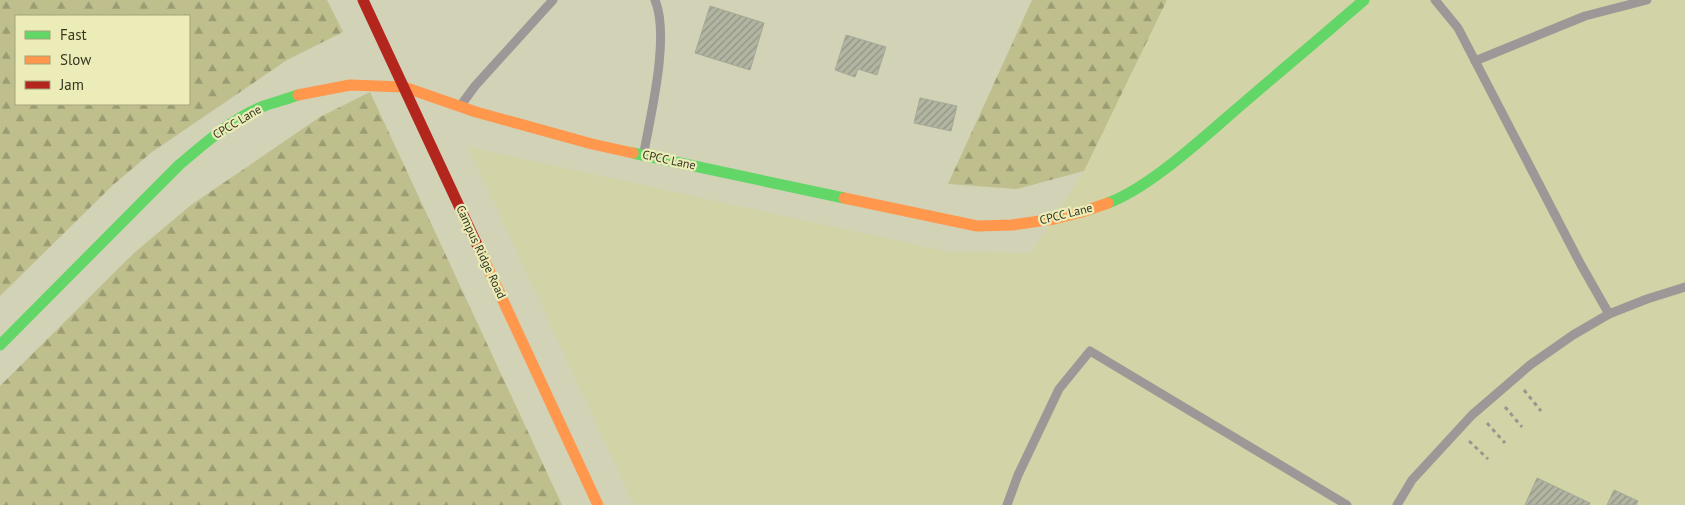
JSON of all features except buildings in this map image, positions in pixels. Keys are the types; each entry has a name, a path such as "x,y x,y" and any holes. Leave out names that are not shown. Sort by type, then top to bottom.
{"street":[{"name":"Campus Ridge Road","path":"363,0 598,505"},
{"name":"CPCC Lane","path":"0,345 179,165 207,141 244,116 263,106 308,92 350,86 404,87 476,112 592,144 977,226 1012,225 1054,219 1082,212 1119,199 1148,180 1206,136 1364,0"}],"lane":[{"path":"461,106 475,86 553,0"},
{"path":"644,155 658,67 661,32 655,0"},
{"path":"1435,0 1458,28 1580,263 1609,314"},
{"path":"1475,61 1586,16 1647,0"},
{"path":"1397,505 1412,480 1458,430 1530,365 1609,314 1685,287"},
{"path":"1007,505 1018,475 1058,389 1090,351 1347,505"}],"path":[{"path":"1514,378 1541,412"},
{"path":"1495,395 1522,427"},
{"path":"1476,412 1505,443"},
{"path":"1458,430 1488,459"}],"shaded area":[{"path":"1167,0 1685,0 1685,505 634,505 468,147 949,252 1031,253 1084,171"}],"green space":[{"path":"0,0 327,0 343,32 287,60 152,152 112,186 0,296"},
{"path":"1032,0 1167,0 1084,171 1017,189 948,184"},
{"path":"370,92 562,505 0,505 0,386 134,253 191,205 320,117"}],"traffic: fast":[{"path":"1108,203 1138,188 1169,166 1364,0"},
{"path":"0,345 179,165 199,148 231,124 253,111 298,95"},
{"path":"633,153 844,198"}],"traffic: slow":[{"path":"298,95 350,85 404,87 476,112 592,144 633,153"},
{"path":"844,198 977,226 1012,225 1054,219 1108,203"},
{"path":"480,251 598,505"}],"traffic: jam":[{"path":"363,0 480,251"}]}
